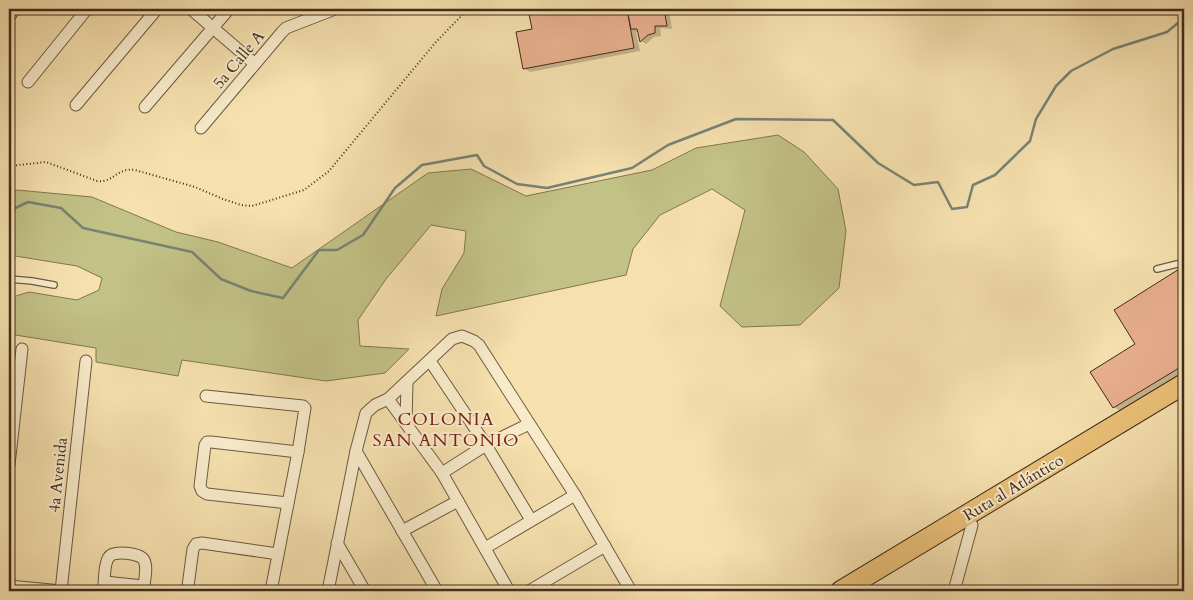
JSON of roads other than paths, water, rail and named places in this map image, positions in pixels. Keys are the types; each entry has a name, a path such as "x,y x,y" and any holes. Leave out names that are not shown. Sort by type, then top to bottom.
{"highway":[{"name":"Ruta al Atlántico","path":"841,591 1184,384"},
{"name":"Ruta al Atlántico","path":"862,591 1184,398"}],"street":[{"path":"9,17 16,9"},
{"path":"28,82 87,9"},
{"path":"76,105 157,9"},
{"path":"191,9 254,64"},
{"path":"145,107 229,9"},
{"name":"5a Calle A","path":"201,128 286,28 335,9"},
{"path":"328,591 356,451 366,414 374,405 388,399 452,339 458,336 474,341 478,346 575,496 631,591"},
{"path":"9,465 22,349"},
{"name":"4a Avenida","path":"61,591 86,361"},
{"path":"430,361 486,446 530,520"},
{"path":"406,423 407,382"},
{"path":"206,396 303,406 305,411 270,591"},
{"path":"388,399 442,473 509,591"},
{"path":"442,473 486,446 529,424"},
{"path":"288,504 202,492 200,486 205,445 207,442 211,442 298,452"},
{"path":"356,451 437,591"},
{"path":"485,548 530,520 575,496"},
{"path":"402,531 458,501"},
{"path":"954,591 972,524"},
{"path":"191,591 188,586 193,549 196,544 202,543 278,554"},
{"path":"337,543 366,591"},
{"path":"529,591 605,546"},
{"path":"115,553 140,556 145,565 143,589 104,587 109,555 115,553"},
{"path":"9,586 61,591"}],"lane":[{"path":"1157,269 1184,264"},
{"path":"9,279 54,285"}],"waterway":[{"path":"9,211 28,202 61,208 83,228 192,252 221,279 251,291 283,298 319,250 337,250 363,235 395,188 422,165 477,155 484,166 517,184 547,188 632,168 668,145 736,119 833,120 878,163 914,185 938,182 952,209 967,207 973,185 995,175 1030,141 1036,119 1056,86 1071,71 1113,49 1167,32 1184,18"}],"district":[{"name":"COLONIA SAN ANTONIO","path":"446,429"}]}
